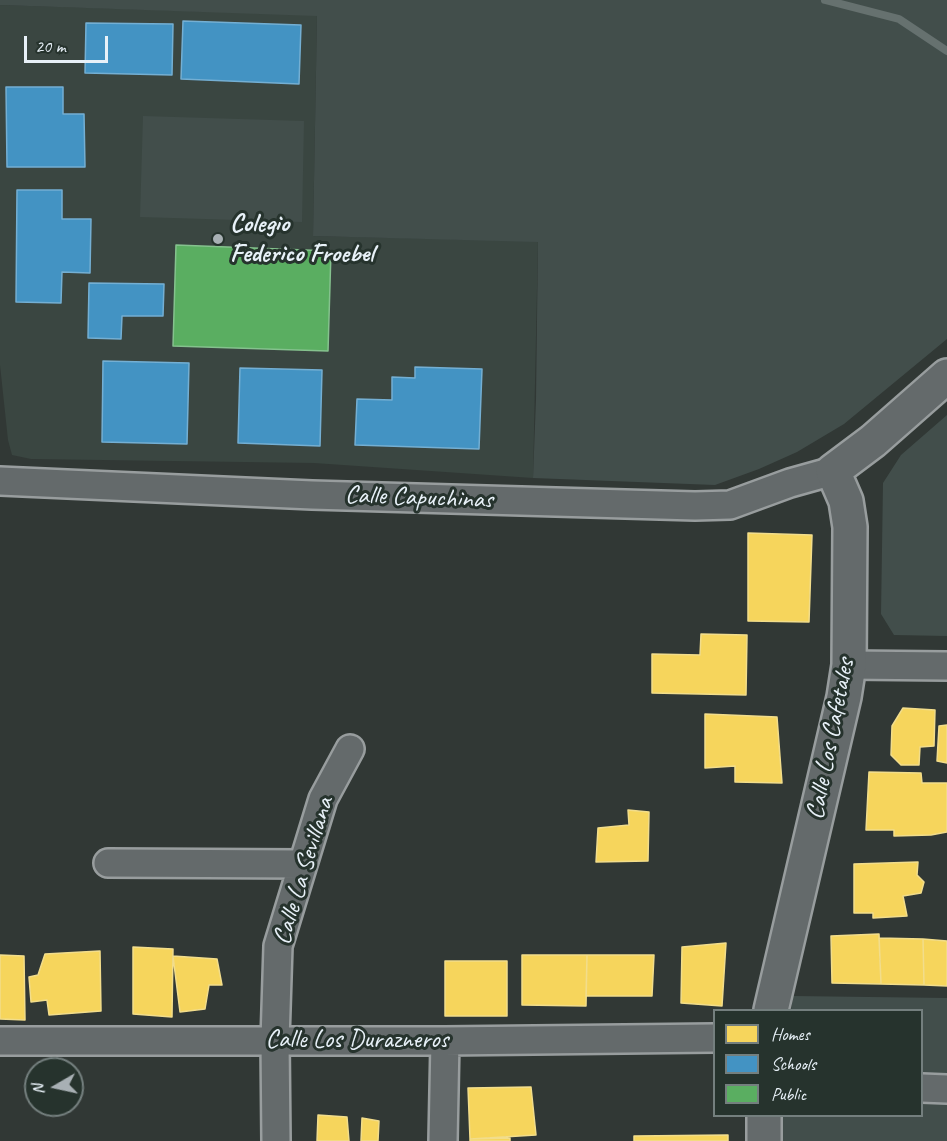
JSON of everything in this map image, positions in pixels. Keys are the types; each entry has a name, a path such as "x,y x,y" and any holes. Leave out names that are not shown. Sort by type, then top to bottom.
{"main road":[{"path":"833,471 873,441 947,376"},
{"name":"Calle Los Cafetales","path":"771,1009 844,697 849,665 850,527 846,501 833,471"},
{"path":"764,1117 764,1141"}],"street":[{"name":"Calle Capuchinas","path":"0,481 312,495 695,506 729,505 790,483 833,471"},
{"path":"849,665 947,666"},
{"name":"Calle La Sevillana","path":"276,1141 275,1040 278,946 323,799 350,749"},
{"path":"108,863 303,864"},
{"name":"Calle Los Durazneros","path":"0,1041 445,1041 713,1038"},
{"path":"443,1141 445,1041"},
{"path":"923,1088 947,1089"}],"shaded area":[{"path":"0,0 947,0 947,339 844,424 797,452 715,485 533,478 538,242 313,236 317,16 0,5"},
{"name":"Colegio Federico Froebel","path":"0,5 317,15 313,236 538,241 533,478 314,463 31,459 12,455 8,440 0,365"},
{"path":"143,116 304,121 302,222 140,217"},
{"path":"947,415 947,636 894,635 881,614 883,483 901,455"},
{"path":"793,996 947,998 947,1077 923,1077 923,1009 791,1009"},
{"path":"923,1102 947,1102 947,1141 780,1141 780,1117 923,1117"}],"building: Homes":[{"path":"748,533 812,535 809,622 748,621"},
{"path":"701,634 747,635 746,695 652,693 652,654 700,655"},
{"path":"903,708 935,710 934,746 920,747 919,765 901,765 891,755 892,726"},
{"path":"705,714 777,717 782,783 735,782 735,766 705,768"},
{"path":"947,725 947,763 937,761 939,726"},
{"path":"869,772 921,773 922,783 947,783 947,832 894,836 894,830 866,830"},
{"path":"628,810 649,812 648,861 596,862 598,828 629,825"},
{"path":"918,862 917,875 924,882 921,893 903,896 907,916 873,918 873,913 854,913 854,864"},
{"path":"879,934 881,984 832,983 831,936"},
{"path":"879,938 923,939 924,985 881,984"},
{"path":"923,939 947,941 947,986 924,985"},
{"path":"726,943 722,1006 681,1003 682,947"},
{"path":"133,947 173,949 172,1017 133,1014"},
{"path":"100,951 101,1011 49,1015 47,1000 31,1002 29,977 38,975 45,954"},
{"path":"0,955 24,956 25,1020 0,1019"},
{"path":"522,955 587,955 586,1006 522,1005"},
{"path":"587,955 654,955 652,996 586,996"},
{"path":"173,956 217,959 222,985 209,985 205,1009 180,1012"},
{"path":"445,961 507,961 507,1016 445,1016"},
{"path":"531,1087 536,1135 470,1139 468,1088"},
{"path":"318,1115 347,1117 349,1141 317,1141"},
{"path":"362,1118 379,1121 378,1141 361,1141"},
{"path":"728,1135 728,1141 634,1141 634,1136"},
{"path":"510,1138 510,1141 470,1141 470,1139"}],"building: Schools":[{"path":"183,21 301,25 299,84 181,79"},
{"path":"86,23 173,24 172,75 85,73"},
{"path":"6,87 63,87 63,114 84,114 85,167 7,167"},
{"path":"17,190 62,190 62,219 91,219 90,273 62,272 61,303 16,302"},
{"path":"89,283 164,284 163,316 122,316 121,339 88,338"},
{"path":"103,361 189,363 187,444 102,442"},
{"path":"415,367 482,369 479,449 355,445 357,399 392,400 392,377 415,378"},
{"path":"240,368 322,370 320,446 238,443"}],"building: Public":[{"path":"176,245 331,251 328,351 173,346"}],"waterway":[{"path":"825,0 899,19 947,51"}],"place":[{"name":"Colegio Federico Froebel","path":"218,239"}]}
